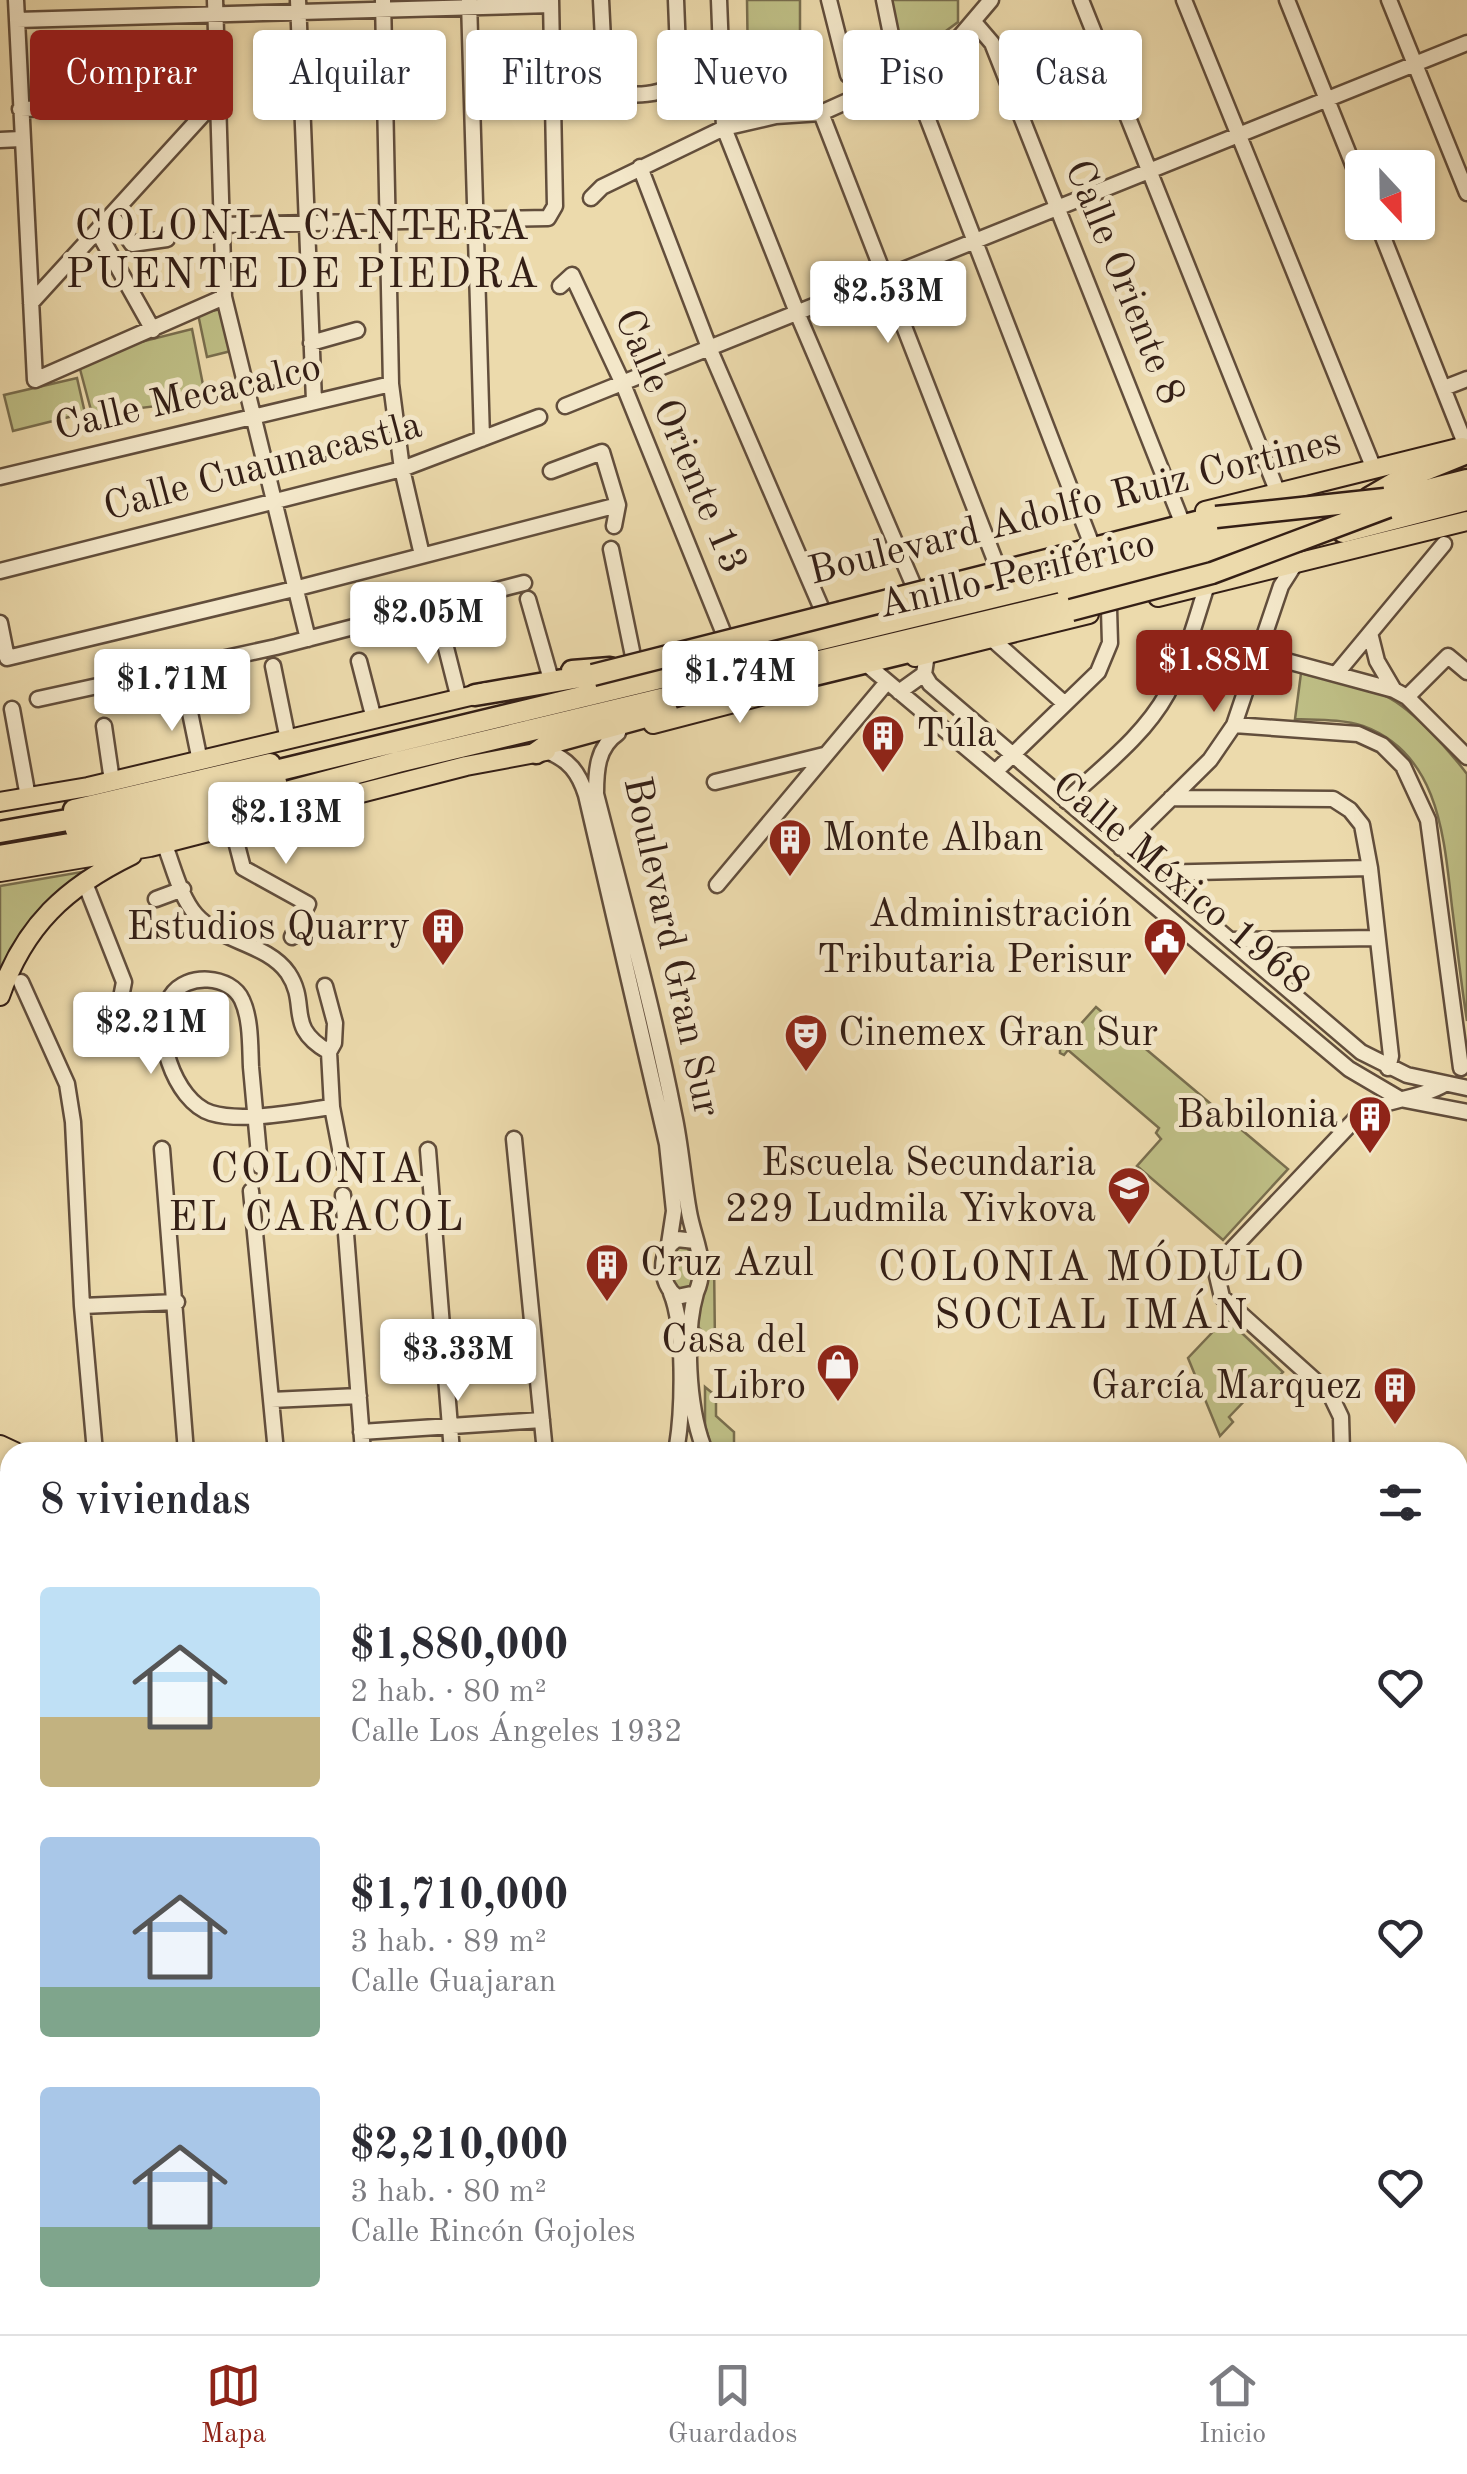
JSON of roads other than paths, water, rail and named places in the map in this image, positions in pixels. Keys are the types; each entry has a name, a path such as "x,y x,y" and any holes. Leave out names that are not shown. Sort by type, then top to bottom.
{"highway":[{"path":"1364,500 1467,449"},
{"path":"0,843 115,822 814,652 1467,481"},
{"name":"Anillo Periférico","path":"0,822 161,790 780,644 1136,552 1364,500 1467,481"},
{"name":"Anillo Periférico","path":"0,856 134,833 398,762 1467,500"},
{"path":"467,697 593,675 1216,517 1390,503"},
{"path":"398,762 422,764 668,715 696,703 1212,573 1390,503"},
{"path":"0,832 118,810 1390,503"},
{"path":"1065,620 1169,576"},
{"path":"572,671 780,644"},
{"path":"541,752 550,744 677,703 696,703"}],"main road":[{"name":"Boulevard Adolfo Ruiz Cortines","path":"0,802 112,782 374,720 1180,517 1467,449"},
{"path":"668,715 1467,521"},
{"path":"0,872 157,845 466,766 541,752"},
{"path":"0,996 28,937 57,902 107,867 157,845"}],"street":[{"path":"16,0 36,380 224,297"},
{"path":"601,0 606,80 608,90 617,94 666,91 675,86 679,77 676,0"},
{"path":"719,0 724,128 798,315 913,584"},
{"path":"829,0 848,75 896,59 884,0"},
{"path":"967,30 991,0"},
{"path":"1082,0 1278,493"},
{"path":"1184,0 1374,469"},
{"path":"1288,0 1347,150"},
{"path":"1389,0 1467,192"},
{"path":"17,20 215,6 551,3 555,206 548,218 223,226"},
{"path":"469,4 482,438"},
{"path":"383,5 392,384 402,469 422,555"},
{"path":"299,6 314,401"},
{"name":"Calle Oriente 8","path":"974,22 992,43 1180,517"},
{"path":"566,406 1467,43"},
{"path":"20,109 30,109"},
{"path":"823,118 996,563"},
{"path":"31,304 199,120"},
{"path":"219,120 224,297 308,639"},
{"path":"591,198 602,187 640,166 724,128 759,120"},
{"path":"927,120 1090,540"},
{"path":"0,140 21,139"},
{"path":"640,166 710,350 821,607"},
{"path":"113,217 132,244 166,239"},
{"path":"98,232 153,330"},
{"path":"1384,240 1467,449"},
{"name":"Calle Oriente 13","path":"560,286 572,275 624,384 724,634"},
{"path":"311,343 358,330"},
{"path":"1444,388 1467,379"},
{"name":"Calle Mecacalco","path":"0,477 392,384"},
{"name":"Calle Cuaunacastla","path":"0,570 402,469 539,417"},
{"path":"552,471 602,452 618,505 614,526"},
{"path":"0,623 7,658 618,505"},
{"path":"1336,674 1444,544"},
{"path":"611,549 633,656"},
{"path":"1121,848 1210,760 1234,726 1281,586 1296,564"},
{"path":"1262,572 1281,586"},
{"path":"38,699 308,639 524,583"},
{"path":"1066,801 1138,734 1166,696 1207,585"},
{"path":"528,599 550,676"},
{"path":"996,771 1098,672 1110,643 1108,609"},
{"path":"440,624 467,697"},
{"path":"1370,633 1377,661 1401,693 1467,757"},
{"path":"992,639 1066,704"},
{"path":"1257,653 1401,693"},
{"path":"717,885 824,755 893,687 924,674 928,654"},
{"path":"1401,693 1448,656 1467,672"},
{"path":"358,661 374,720"},
{"path":"273,666 288,740"},
{"name":"Calle México 1968","path":"871,668 1349,1070 1400,1099 1467,1112"},
{"name":"Calle México 1968","path":"924,674 957,708 1361,1052 1388,1068 1467,1088"},
{"path":"187,698 200,761"},
{"path":"942,726 950,723 957,708"},
{"path":"12,709 28,797"},
{"path":"954,736 956,729 971,718"},
{"path":"104,726 112,782"},
{"path":"1234,726 1358,734 1382,744 1403,766 1428,820 1461,1068"},
{"name":"Boulevard Gran Sur","path":"603,729 607,740 596,768 596,794 638,987 670,1164 674,1213 669,1244"},
{"name":"Boulevard Gran Sur","path":"541,752 560,756 579,774 674,1114 696,1241"},
{"path":"715,782 824,755"},
{"path":"579,774 585,764 596,768"},
{"path":"1171,798 1332,799 1350,810 1362,825 1370,868 1390,1056 1388,1068"},
{"path":"232,826 243,868 308,904 292,937"},
{"path":"157,845 198,918 272,958 286,970 293,983 300,1024 306,1035 329,1052"},
{"path":"1152,873 1370,868"},
{"path":"85,883 124,982 117,1018"},
{"path":"156,899 183,889"},
{"path":"1230,940 1377,938"},
{"path":"260,1166 255,1115 243,1001 236,989 224,981 208,979 179,988 168,1005 164,1037 166,1053 189,1100 208,1112 237,1116 255,1115 332,1108"},
{"path":"21,982 67,1084 73,1122 93,1442"},
{"path":"324,986 335,1023 334,1043 329,1052 332,1108 343,1164"},
{"path":"1342,1442 1341,1417 1330,1394 1227,1302 1217,1276 1223,1258 1362,1112 1426,1095 1445,1084"},
{"path":"514,1138 543,1442"},
{"path":"162,1149 185,1442"},
{"path":"428,1150 451,1442"},
{"path":"250,1191 275,1442"},
{"path":"343,1196 362,1442"},
{"path":"677,1442 678,1318 663,1268 669,1244 684,1238 696,1241 702,1254 703,1267 691,1318 694,1422 701,1442"},
{"path":"670,1292 683,1298 696,1292"},
{"path":"82,1306 177,1302"},
{"path":"271,1400 359,1396"},
{"path":"361,1432 542,1420"}],"place":[{"name":"Túla","path":"883,774"},
{"name":"Monte Alban","path":"790,878"},
{"name":"Estudios Quarry","path":"443,967"},
{"name":"Administración Tributaria Perisur","path":"1165,977"},
{"name":"Cinemex Gran Sur","path":"806,1073"},
{"name":"Babilonia","path":"1370,1155"},
{"name":"Escuela Secundaria 229 Ludmila Yivkova","path":"1129,1226"},
{"name":"Cruz Azul","path":"607,1303"},
{"name":"Casa del Libro","path":"838,1403"},
{"name":"García Marquez","path":"1395,1426"}],"district":[{"name":"COLONIA CANTERA PUENTE DE PIEDRA","path":"303,252"},
{"name":"COLONIA EL CARACOL","path":"317,1195"},
{"name":"COLONIA MÓDULO SOCIAL IMÁN","path":"1092,1293"}]}
